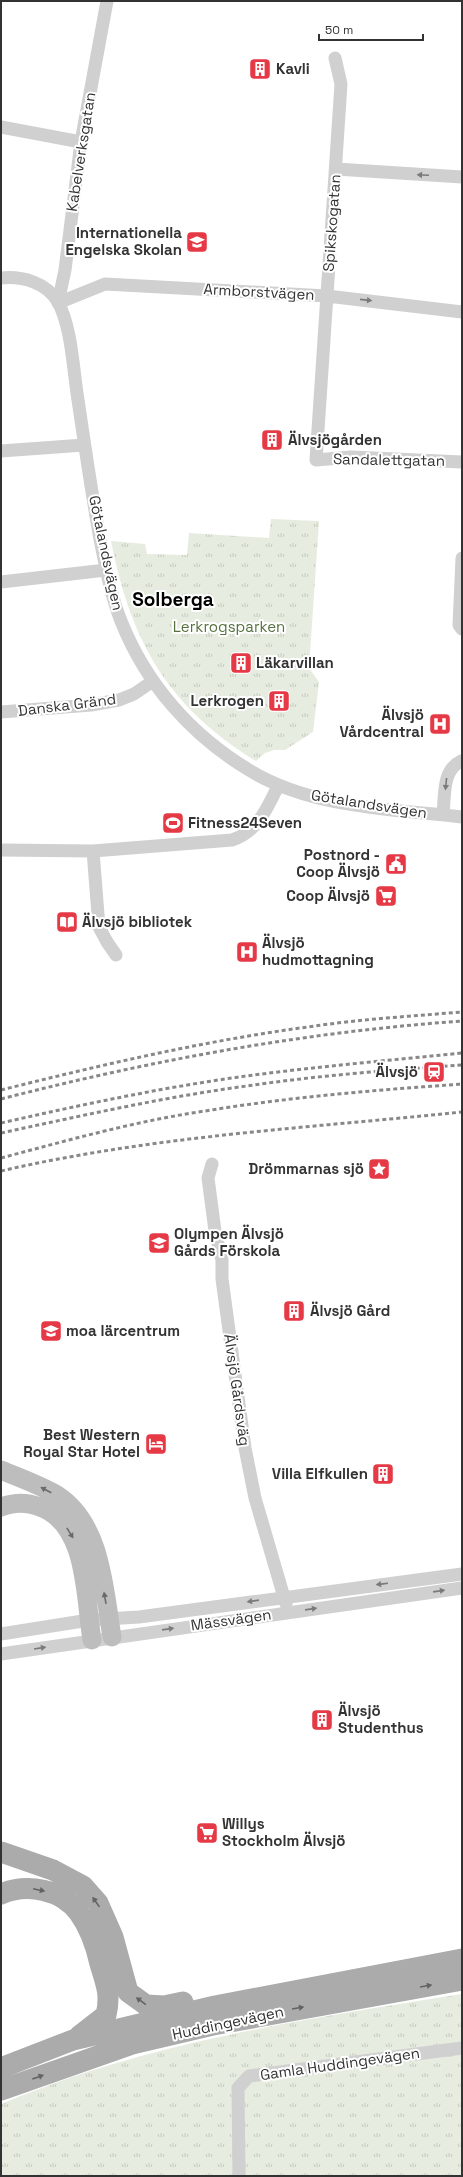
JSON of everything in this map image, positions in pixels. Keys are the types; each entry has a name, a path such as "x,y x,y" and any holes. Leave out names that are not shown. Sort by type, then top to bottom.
{"main road":[{"path":"1,1470 58,1496 71,1506 87,1527 95,1549 111,1628"},
{"path":"1,1507 21,1503 33,1504 47,1509 60,1519 75,1542 81,1562 92,1640"},
{"path":"1,1852 53,1870 83,1886 98,1903 104,1938 110,1999 106,2015 73,2040"},
{"path":"1,1894 12,1889 32,1888 51,1892 79,1912 104,1938 128,1992 146,2005 164,2006 356,1969 384,1973"},
{"name":"Huddingevägen","path":"1,2068 73,2040 215,2006 462,1959"},
{"name":"Huddingevägen","path":"1,2090 132,2044 213,2025 462,1980"}],"street":[{"name":"Kabelverksgatan","path":"58,303 65,270 81,142 107,1"},
{"name":"Spikskogatan","path":"316,460 341,84 335,58"},
{"path":"1,127 81,142"},
{"path":"336,170 462,177"},
{"name":"Götalandsvägen","path":"1,278 20,278 41,285 49,290 58,303 68,334 84,445 111,595 133,648 167,701 188,724 214,746 249,771 278,786 307,795 373,808 462,817"},
{"name":"Armborstvägen","path":"58,303 105,284 327,296 462,312"},
{"path":"1,451 84,445"},
{"name":"Sandalettgatan","path":"316,460 351,457 462,462"},
{"path":"462,558 459,625 462,629"},
{"path":"1,582 106,570"},
{"name":"Danska Gränd","path":"1,712 91,705 119,700 134,694 153,681"},
{"path":"443,815 447,774 453,764 462,758"},
{"path":"1,850 92,850 232,840 244,836 253,828 267,809 278,786"},
{"path":"92,850 99,927 116,955"},
{"path":"1,855 28,851"},
{"name":"Älvsjö Gårdsväg","path":"212,1164 208,1178 212,1217 222,1260 222,1279 244,1448 255,1498 288,1612"},
{"name":"Mässvägen","path":"1,1654 92,1640 111,1628 139,1617 462,1574"},
{"name":"Mässvägen","path":"1,1634 89,1620 111,1628 288,1612 462,1588"},
{"name":"Gamla Huddingevägen","path":"239,2176 238,2088 249,2076 462,2048"}],"green space":[{"name":"Lerkrogsparken","path":"271,519 319,521 309,668 319,682 313,732 285,750 274,750 265,753 256,761 225,740 199,718 177,694 158,669 142,641 130,610 119,577 111,541 145,544 147,554 187,555 189,533 269,538"},
{"path":"462,1994 462,2176 1,2176 1,2104 26,2094 69,2078 117,2063 214,2038 313,2018"}],"railway":[{"path":"1,1090 118,1062 235,1038 351,1021 462,1012"},
{"path":"1,1099 172,1060 287,1040 345,1032 462,1021"},
{"path":"1,1123 127,1096 222,1079 462,1053"},
{"path":"1,1133 127,1106 222,1089 280,1081 462,1065"},
{"path":"1,1158 77,1138 179,1115 333,1094 462,1084"},
{"path":"1,1171 115,1149 173,1141 288,1128 462,1112"}],"place":[{"name":"Kavli","path":"260,69"},
{"name":"Internationella Engelska Skolan","path":"197,242"},
{"name":"Älvsjögården","path":"272,440"},
{"name":"Läkarvillan","path":"241,663"},
{"name":"Lerkrogen","path":"279,701"},
{"name":"Älvsjö Vårdcentral","path":"440,724"},
{"name":"Fitness24Seven","path":"173,823"},
{"name":"Postnord - Coop Älvsjö","path":"396,864"},
{"name":"Coop Älvsjö","path":"386,896"},
{"name":"Älvsjö bibliotek","path":"67,922"},
{"name":"Älvsjö hudmottagning","path":"247,952"},
{"name":"Älvsjö","path":"434,1072"},
{"name":"Drömmarnas sjö","path":"379,1169"},
{"name":"Olympen Älvsjö Gårds Förskola","path":"159,1243"},
{"name":"Älvsjö Gård","path":"294,1311"},
{"name":"moa lärcentrum","path":"51,1331"},
{"name":"Best Western Royal Star Hotel","path":"156,1444"},
{"name":"Villa Elfkullen","path":"383,1474"},
{"name":"Älvsjö Studenthus","path":"322,1720"},
{"name":"Willys Stockholm Älvsjö","path":"207,1833"}],"district":[{"name":"Solberga","path":"173,599"}]}
